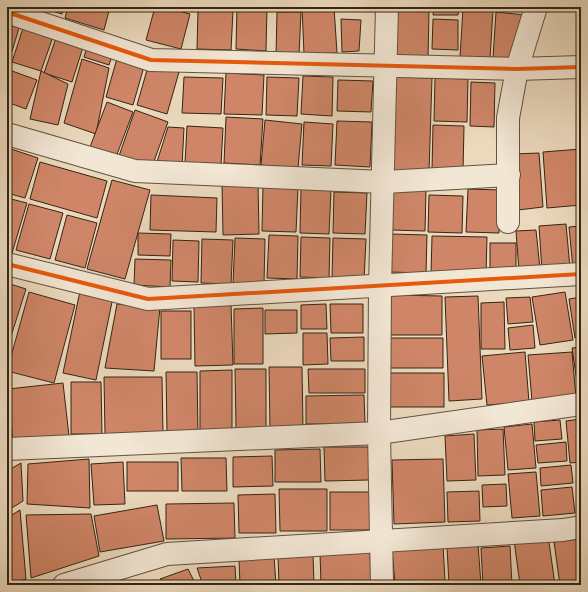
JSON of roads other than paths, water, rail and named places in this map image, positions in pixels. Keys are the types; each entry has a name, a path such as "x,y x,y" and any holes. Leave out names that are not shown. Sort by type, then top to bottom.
{"street":[{"path":"382,585 379,433 380,286 384,182 387,7"},
{"path":"508,222 508,118 517,69 536,7"},
{"path":"7,12 151,60 386,67 517,69 581,67"},
{"path":"7,134 135,171 384,182 509,175"},
{"path":"7,264 148,299 581,274"},
{"path":"7,449 379,433 581,404"},
{"path":"64,585 167,554 382,542 564,530 581,527"}]}
